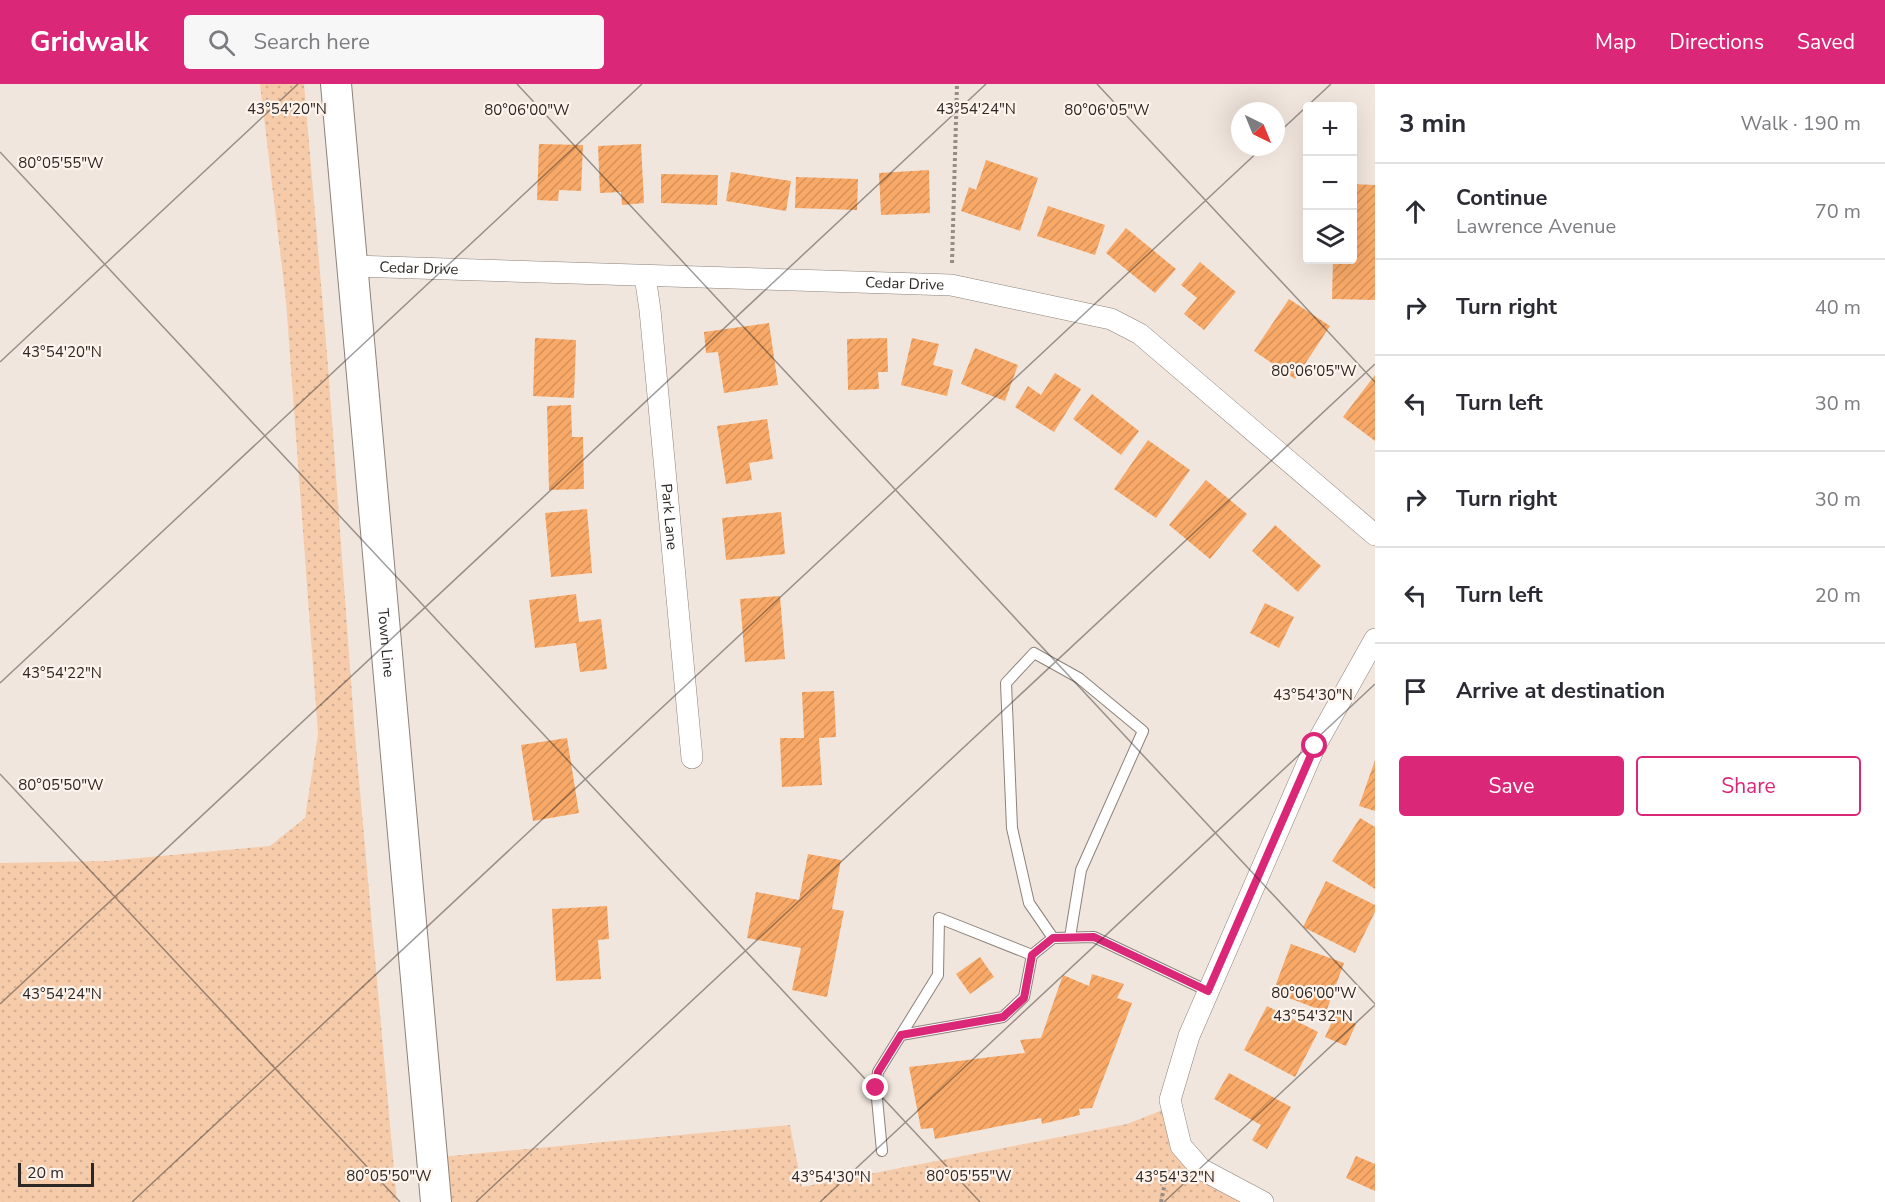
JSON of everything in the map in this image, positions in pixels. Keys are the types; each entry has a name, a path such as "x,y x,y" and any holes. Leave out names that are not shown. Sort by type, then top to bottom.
{"main road":[{"name":"Town Line","path":"336,84 436,1202"}],"street":[{"name":"Cedar Drive","path":"353,266 951,285 1111,319 1140,334 1375,535"},
{"name":"Park Lane","path":"645,276 692,758"},
{"path":"1263,1202 1201,1168 1181,1146 1170,1100 1188,1036 1315,746 1375,639"}],"lane":[{"path":"1053,938 1029,903 1012,828 1006,682 1034,652 1079,678 1143,731 1081,870 1070,937"},
{"path":"882,1151 876,1088 878,1072 938,975 939,918 1032,955"},
{"path":"901,1035 1003,1017 1024,998 1032,955 1053,938 1094,937 1208,991"}],"path":[{"path":"951,285 957,84"}],"shaded area":[{"path":"260,84 304,84 328,366 355,736 397,1202 0,1202 0,863 106,861 270,846 305,818 318,734 286,301"},
{"path":"1165,1109 1175,1150 1251,1202 442,1202 439,1157 790,1125 802,1187 1127,1124"}],"building":[{"path":"539,144 583,145 581,191 559,190 558,201 537,200"},
{"path":"641,144 644,203 622,205 621,192 600,193 598,146"},
{"path":"986,160 1038,178 1020,231 961,211 969,187 976,190"},
{"path":"929,170 930,213 881,215 879,173"},
{"path":"731,172 791,181 786,211 726,201"},
{"path":"661,174 718,175 717,205 661,203"},
{"path":"796,177 858,179 857,210 795,208"},
{"path":"1357,184 1375,185 1375,300 1332,299 1333,264 1357,264"},
{"path":"1048,206 1105,225 1095,255 1037,236"},
{"path":"1126,228 1176,269 1155,293 1106,253"},
{"path":"1200,262 1236,292 1204,330 1184,314 1197,298 1181,285"},
{"path":"1289,299 1330,326 1295,379 1254,351"},
{"path":"769,323 778,385 724,393 718,352 706,353 704,332"},
{"path":"535,338 576,340 574,398 533,396"},
{"path":"887,338 888,372 878,372 879,389 848,390 847,339"},
{"path":"912,338 939,344 933,365 953,370 947,396 901,385"},
{"path":"975,348 1018,365 1005,401 961,384"},
{"path":"1055,373 1081,389 1054,432 1015,407 1028,386 1041,395"},
{"path":"1375,375 1375,441 1343,417"},
{"path":"1092,394 1139,431 1121,455 1073,419"},
{"path":"571,405 572,437 583,437 584,489 549,490 547,406"},
{"path":"767,419 773,459 749,463 752,480 726,484 717,426"},
{"path":"1148,440 1190,470 1156,518 1114,489"},
{"path":"1206,480 1247,514 1210,559 1169,525"},
{"path":"587,509 592,573 551,577 545,513"},
{"path":"781,512 785,554 726,560 722,518"},
{"path":"1275,525 1321,566 1298,592 1252,551"},
{"path":"576,594 579,622 601,619 607,669 580,672 576,643 535,648 529,600"},
{"path":"780,596 785,659 745,662 740,599"},
{"path":"1265,603 1294,617 1279,648 1250,633"},
{"path":"834,691 836,737 819,738 822,785 782,787 780,738 804,738 802,692"},
{"path":"567,738 579,813 533,821 521,745"},
{"path":"1375,760 1375,811 1359,806"},
{"path":"1360,818 1375,827 1375,889 1332,861"},
{"path":"808,854 841,860 832,909 844,911 827,997 792,990 801,948 747,938 756,892 799,900"},
{"path":"1326,881 1375,905 1375,912 1355,953 1303,927"},
{"path":"607,906 609,939 598,940 601,979 556,981 552,909"},
{"path":"1291,944 1344,963 1326,1012 1273,992"},
{"path":"980,957 994,977 970,994 956,974"},
{"path":"1092,974 1124,984 1117,998 1132,1003 1092,1108 1079,1109 1080,1115 1042,1124 1041,1118 935,1139 933,1128 921,1129 909,1067 1025,1053 1020,1040 1041,1038 1063,975 1089,986"},
{"path":"1267,1006 1318,1032 1295,1077 1244,1050"},
{"path":"1335,1015 1356,1024 1346,1046 1325,1037"},
{"path":"1229,1073 1291,1107 1267,1149 1252,1140 1261,1125 1214,1099"},
{"path":"1356,1156 1375,1164 1375,1191 1346,1178"}],"route":[{"path":"876,1088 878,1072 901,1035 1003,1017 1024,998 1032,955 1053,938 1094,937 1208,991 1315,746"}]}
